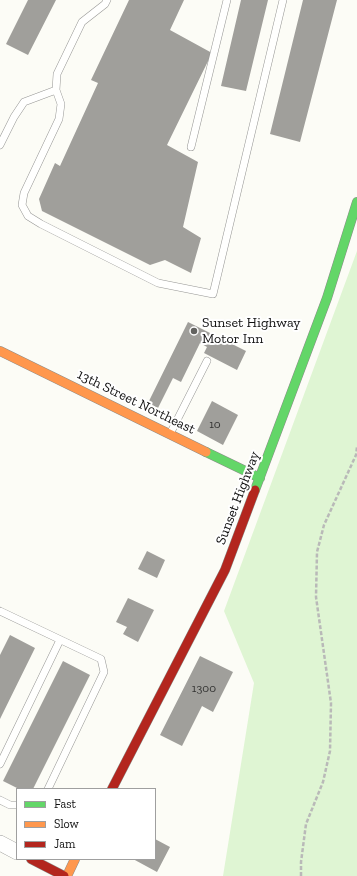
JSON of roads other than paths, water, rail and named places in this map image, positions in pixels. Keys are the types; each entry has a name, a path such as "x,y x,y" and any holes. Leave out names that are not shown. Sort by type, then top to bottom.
{"main road":[{"name":"Sunset Highway","path":"113,788 225,570 327,298 357,202"},
{"name":"13th Street Northeast","path":"0,351 260,478"},
{"path":"33,860 65,876 74,860"}],"street":[{"path":"0,843 16,851"}],"lane":[{"path":"107,0 105,4 82,22 57,74 56,90 61,104 59,119 24,193 22,205 28,216 158,283 213,294 283,0"},
{"path":"191,147 227,0"},
{"path":"0,145 14,117 24,102 56,90"},
{"path":"170,434 207,361"},
{"path":"1,614 101,659 104,672 48,788"},
{"path":"0,764 60,640"},
{"path":"0,800 10,805 16,805"}],"place":[{"name":"Sunset Highway Motor Inn","path":"194,331"}]}
